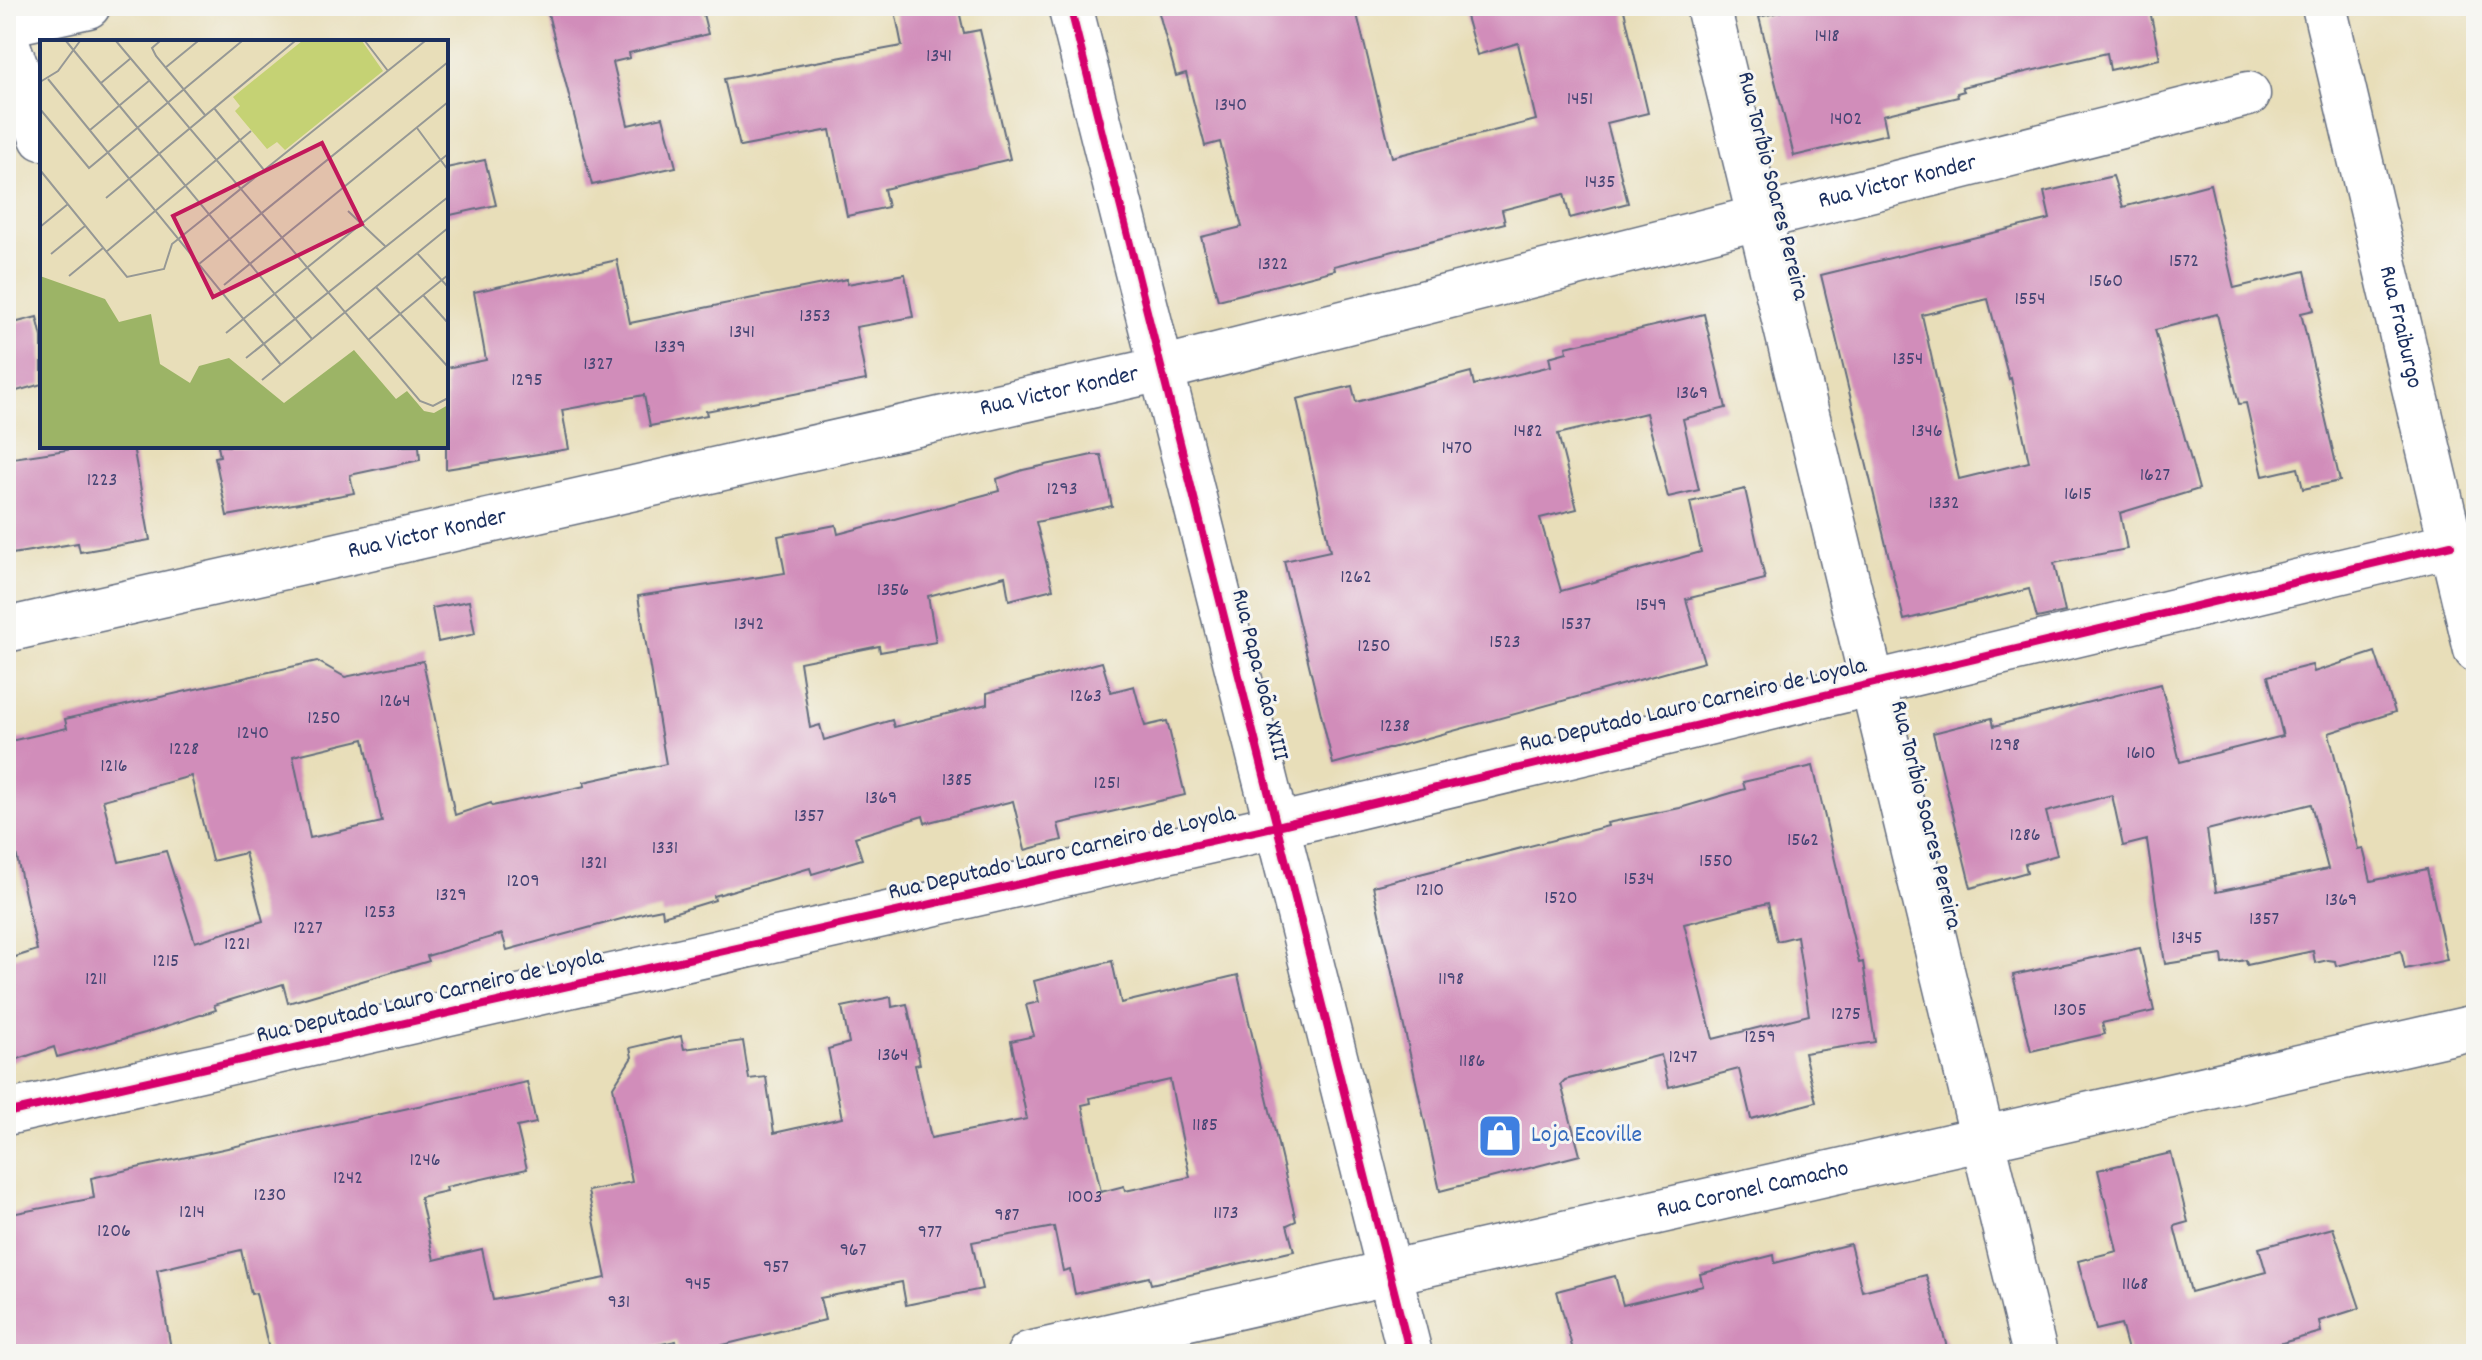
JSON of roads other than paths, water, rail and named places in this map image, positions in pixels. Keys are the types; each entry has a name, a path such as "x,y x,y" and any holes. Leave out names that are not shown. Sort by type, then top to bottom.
{"street":[{"path":"6,24 88,6"},
{"name":"Rua Papa João XXIII","path":"1070,6 1410,1354"},
{"name":"Rua Toríbio Soares Pereira","path":"1708,6 2035,1354"},
{"name":"Rua Fraiburgo","path":"2324,6 2476,650"},
{"path":"6,40 40,133"},
{"name":"Rua Victor Konder","path":"6,630 1161,369 2248,94"},
{"name":"Rua Deputado Lauro Carneiro de Loyola","path":"6,1113 1277,826 2451,545"},
{"name":"Rua Coronel Camacho","path":"1029,1354 2476,1027"}],"place":[{"name":"Loja Ecoville","path":"1500,1136"}]}
